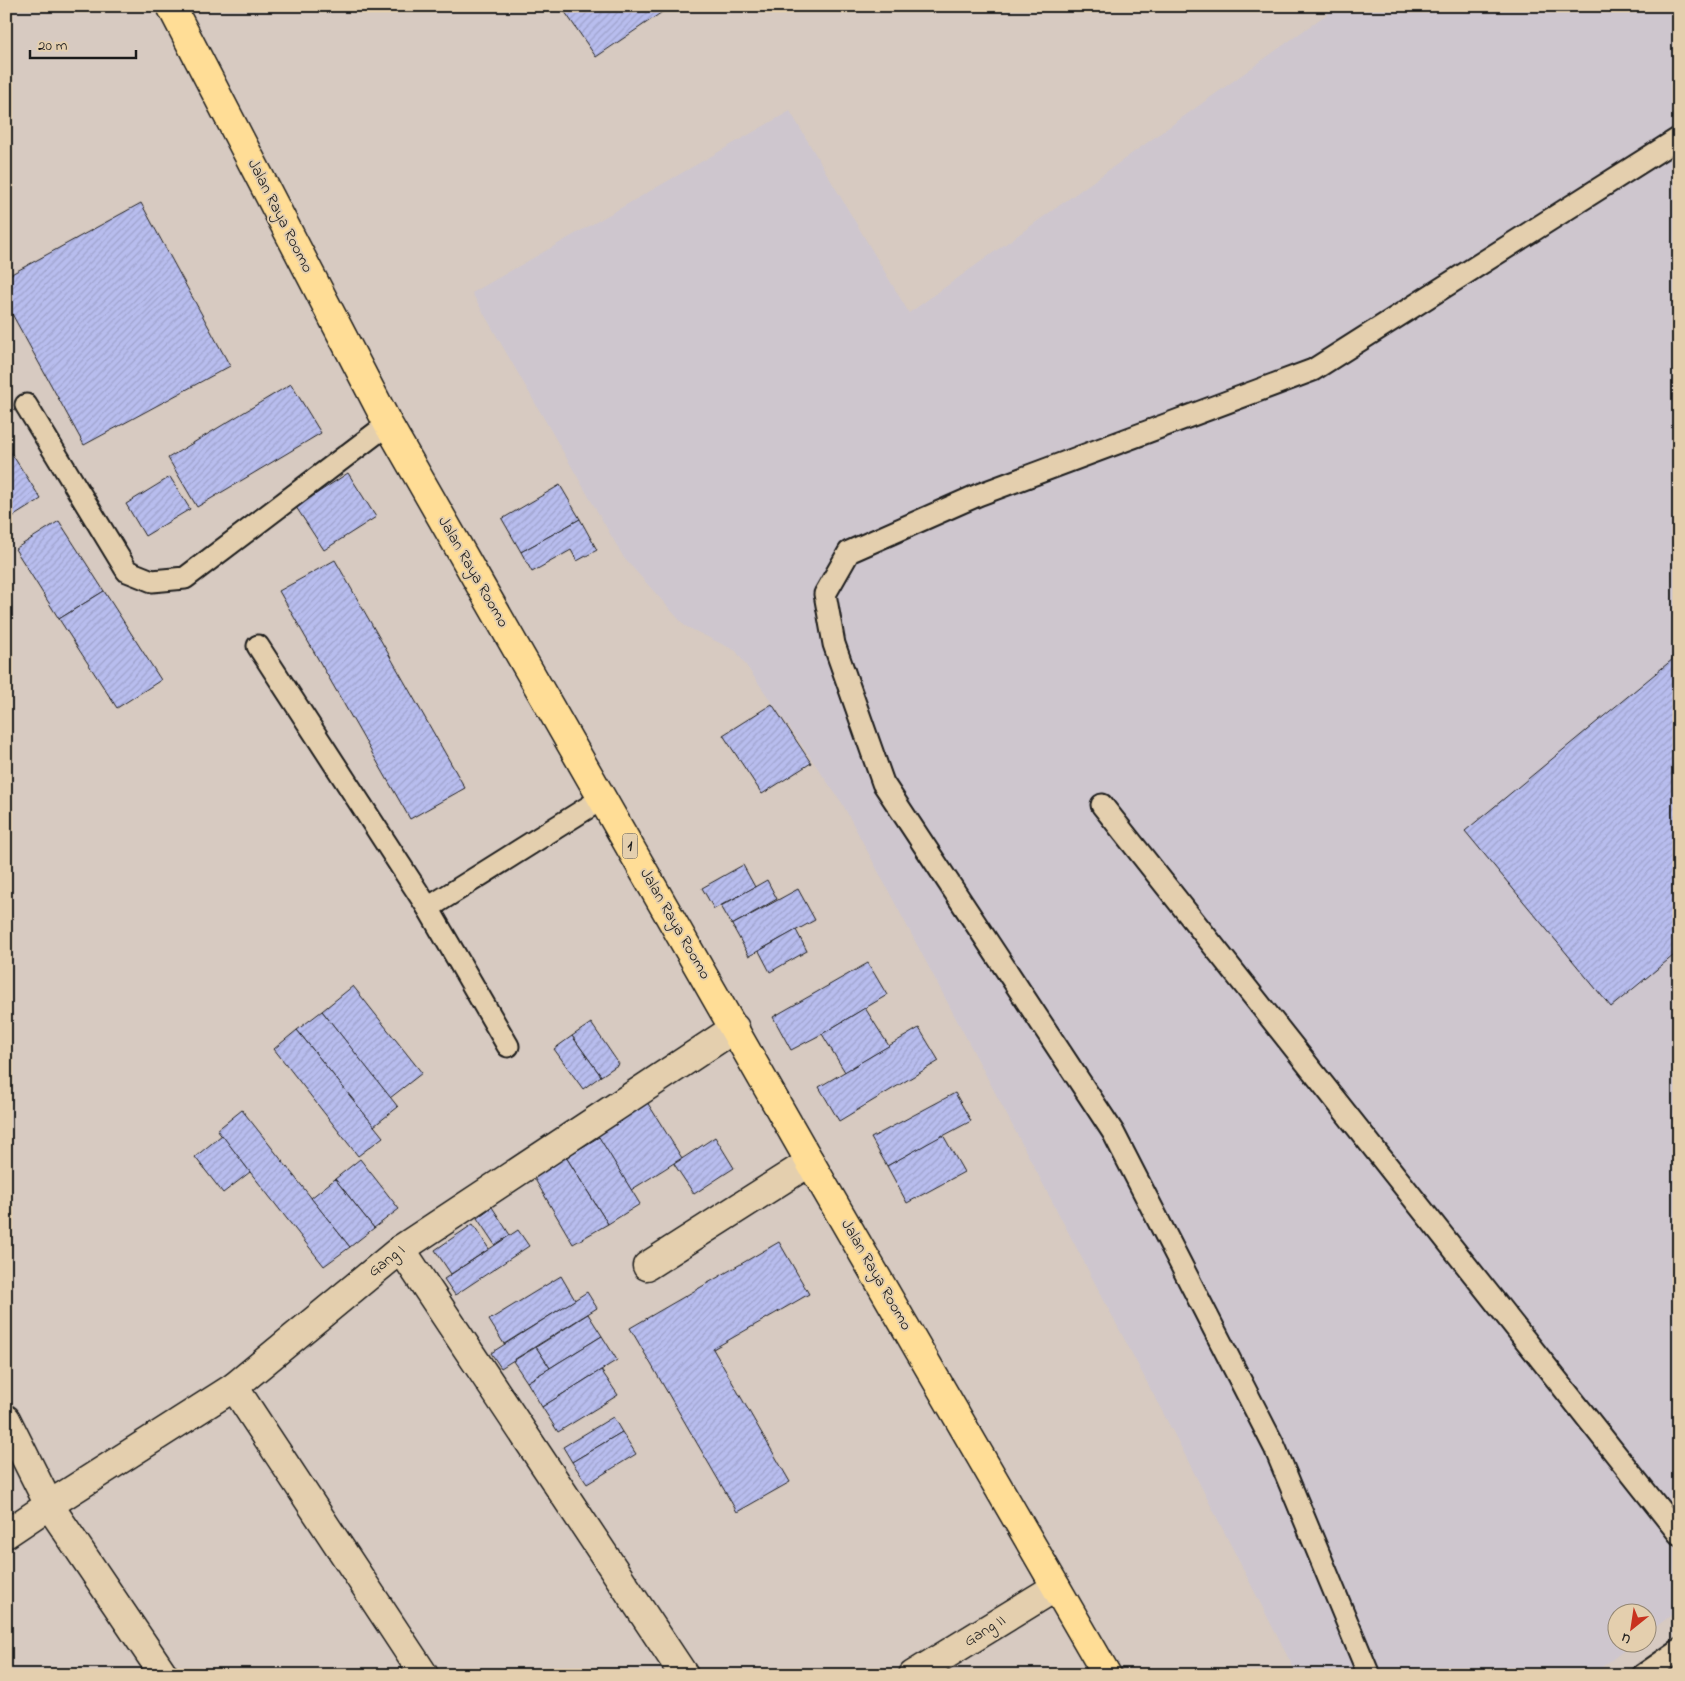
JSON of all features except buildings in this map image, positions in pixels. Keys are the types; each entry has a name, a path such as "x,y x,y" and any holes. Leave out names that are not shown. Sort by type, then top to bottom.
{"highway":[{"name":"Jalan Raya Roomo","path":"171,6 388,424 810,1162 1107,1675"}],"street":[{"name":"Gang I","path":"6,1534 234,1387 401,1249 735,1028"},
{"path":"648,1266 810,1162"},
{"path":"401,1249 684,1675"},
{"path":"234,1387 424,1675"},
{"path":"6,1419 49,1505 164,1675"},
{"name":"Gang II","path":"913,1675 1056,1587"}],"lane":[{"path":"1369,1675 1274,1448 1113,1132 883,783 834,644 824,594 849,552 978,495 1313,370 1679,138"},
{"path":"26,405 127,571 152,580 185,578 388,424"},
{"path":"258,646 428,908 508,1046"},
{"path":"428,908 602,798"},
{"path":"1102,805 1679,1534"},
{"path":"1643,1675 1679,1650"}],"shaded area":[{"path":"1338,6 1679,6 1679,1609 1658,1625 1658,1604 1608,1604 1608,1654 1619,1654 1591,1675 1297,1675 1182,1449 842,803 736,651 685,626 624,558 472,293 790,111 909,313"}]}
